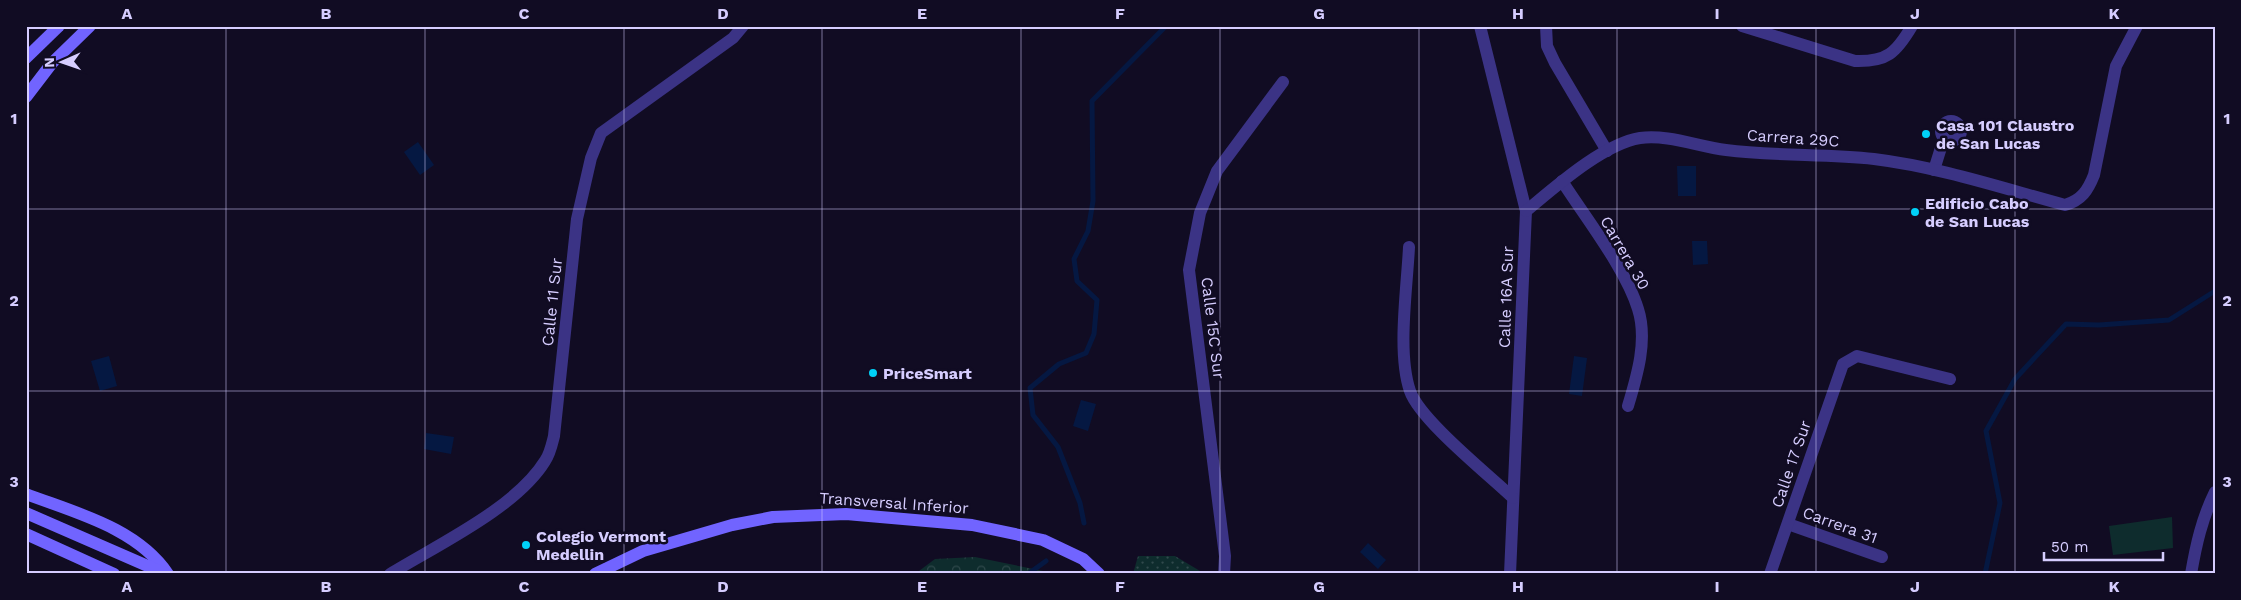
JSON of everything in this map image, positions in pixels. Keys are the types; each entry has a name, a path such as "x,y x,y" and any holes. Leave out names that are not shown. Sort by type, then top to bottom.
{"main road":[{"path":"26,58 58,26"},
{"path":"26,97 52,63 90,26"},
{"path":"26,494 131,538 148,550 167,574"},
{"path":"26,513 167,574"},
{"name":"Transversal Inferior","path":"595,574 644,551 724,527 774,517 846,514 972,524 1043,540 1083,559 1099,574"},
{"path":"26,534 114,574"}],"street":[{"name":"Calle 11 Sur","path":"390,574 502,506 529,482 546,460 554,436 577,219 591,158 601,133 733,38 743,26"},
{"name":"Calle 16A Sur","path":"1480,26 1526,211 1510,574"},
{"path":"1546,26 1547,46 1607,151"},
{"path":"1742,26 1855,61 1874,61 1891,54 1903,42 1912,26"},
{"name":"Carrera 29C","path":"1526,211 1562,181 1607,151 1625,142 1641,138 1662,138 1727,150 1873,159 1934,170 2065,204 2076,202 2088,190 2094,175 2116,66 2137,26"},
{"name":"Calle 15C Sur","path":"1224,574 1225,556 1189,270 1200,213 1217,171 1283,82"},
{"path":"1934,170 1944,138"},
{"name":"Carrera 30","path":"1562,181 1618,267 1639,310 1642,335 1640,358 1628,406"},
{"path":"1409,247 1403,364 1411,393 1425,415 1513,498"},
{"name":"Calle 17 Sur","path":"1770,574 1842,364 1857,356 1950,379"},
{"path":"1492,479 1515,473"},
{"path":"2191,574 2205,512 2215,492"},
{"name":"Carrera 31","path":"1788,524 1882,557"}],"green space":[{"path":"2172,517 2173,548 2113,555 2109,526"},
{"path":"1138,556 1175,556 1205,574 1133,574"},
{"path":"975,557 1058,574 915,574 935,559"}],"water":[{"path":"418,142 434,165 420,175 404,152"},
{"path":"1677,166 1696,166 1696,196 1678,196"},
{"path":"1692,241 1707,241 1708,264 1693,265"},
{"path":"109,356 117,386 100,391 91,361"},
{"path":"1574,356 1587,358 1582,396 1569,394"},
{"path":"1081,400 1096,404 1088,431 1073,426"},
{"path":"426,433 454,437 451,454 424,449"},
{"path":"1368,543 1386,560 1378,569 1360,552"}],"waterway":[{"path":"1084,523 1080,503 1058,447 1033,415 1030,388 1059,364 1086,353 1094,334 1097,300 1077,281 1074,259 1088,231 1093,201 1092,101 1166,26"},
{"path":"1985,574 2000,503 1986,431 2015,379 2066,324 2099,325 2169,320 2215,291"},
{"path":"1028,574 1046,561"}],"place":[{"name":"Casa 101 Claustro de San Lucas","path":"1926,134"},
{"name":"Edificio Cabo de San Lucas","path":"1915,212"},
{"name":"PriceSmart","path":"873,373"},
{"name":"Colegio Vermont Medellin","path":"526,545"}]}
